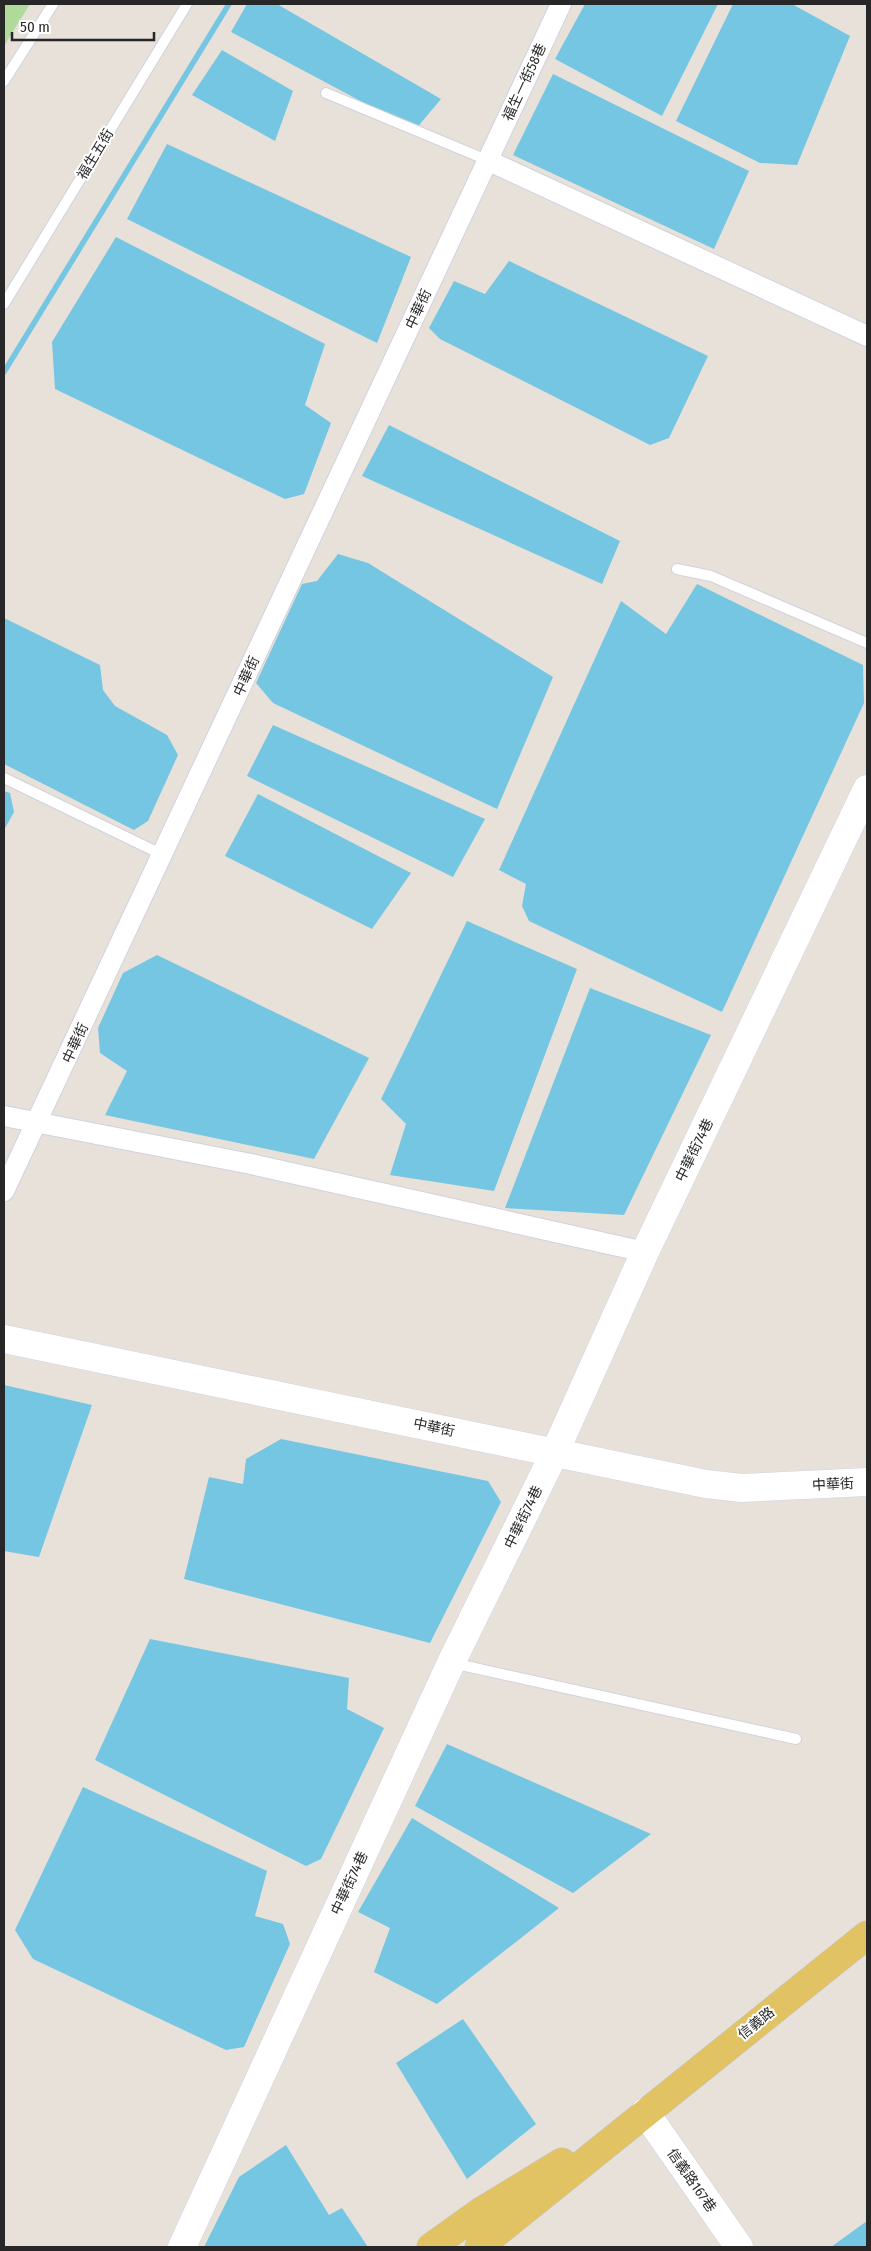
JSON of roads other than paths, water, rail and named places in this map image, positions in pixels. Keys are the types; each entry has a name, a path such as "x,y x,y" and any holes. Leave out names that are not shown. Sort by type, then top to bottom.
{"main road":[{"name":"信義路","path":"479,2247 867,1935"},
{"name":"信義路","path":"431,2247 480,2212 645,2112"}],"street":[{"name":"福生一街58巷","path":"487,160 561,4"},
{"path":"487,160 867,336"},
{"name":"中華街","path":"4,1191 487,160"},
{"name":"中華街74巷","path":"182,2247 451,1663 556,1452 645,1252 867,789"},
{"path":"4,1116 251,1164 645,1252"},
{"name":"中華街","path":"4,1339 706,1484 742,1488 867,1482"},
{"name":"信義路167巷","path":"645,2112 739,2247"}],"lane":[{"path":"4,81 53,4"},
{"name":"福生五街","path":"4,304 187,4"},
{"path":"326,93 487,160"},
{"path":"676,569 711,576 867,643"},
{"path":"4,778 163,855"},
{"path":"451,1663 796,1738"}],"water":[{"path":"247,4 277,4 441,99 415,130 231,32"},
{"path":"585,4 718,4 662,116 555,59"},
{"path":"733,4 792,4 850,36 797,165 760,163 676,121"},
{"path":"222,50 293,91 275,141 192,95"},
{"path":"553,74 749,171 714,249 513,155"},
{"path":"167,144 411,257 377,343 127,219"},
{"path":"116,237 325,344 305,405 331,423 304,494 285,499 55,389 52,342"},
{"path":"509,261 708,356 669,438 650,445 440,339 429,328 454,281 485,294"},
{"path":"389,425 620,541 602,584 362,476"},
{"path":"338,554 368,563 553,677 497,809 273,703 256,683 302,584 317,581"},
{"path":"697,584 863,665 864,703 722,1012 529,921 522,906 526,884 499,870 621,601 666,634"},
{"path":"4,618 100,665 103,690 115,706 167,735 178,755 148,821 134,830 4,764"},
{"path":"273,725 485,819 453,877 247,776"},
{"path":"4,791 10,793 14,812 4,830"},
{"path":"258,794 411,873 372,929 225,856"},
{"path":"467,921 577,969 494,1191 390,1175 406,1124 381,1099"},
{"path":"157,955 369,1058 314,1159 105,1115 127,1071 100,1053 98,1028 123,973"},
{"path":"590,988 711,1035 624,1215 505,1208"},
{"path":"4,1385 92,1405 39,1557 4,1551"},
{"path":"281,1439 488,1481 501,1502 430,1643 184,1579 209,1477 243,1484 246,1459"},
{"path":"150,1639 349,1678 347,1709 384,1728 321,1859 306,1866 95,1760"},
{"path":"447,1744 651,1834 573,1893 415,1806"},
{"path":"83,1787 267,1871 255,1916 283,1924 290,1944 244,2047 226,2050 33,1959 15,1930"},
{"path":"412,1818 559,1908 437,2004 374,1972 390,1928 358,1912"},
{"path":"463,2019 536,2124 467,2179 396,2063"},
{"path":"286,2145 329,2215 342,2208 368,2247 204,2247 239,2177"},
{"path":"867,2221 867,2247 831,2247"}],"waterway":[{"path":"4,372 229,4"}]}
